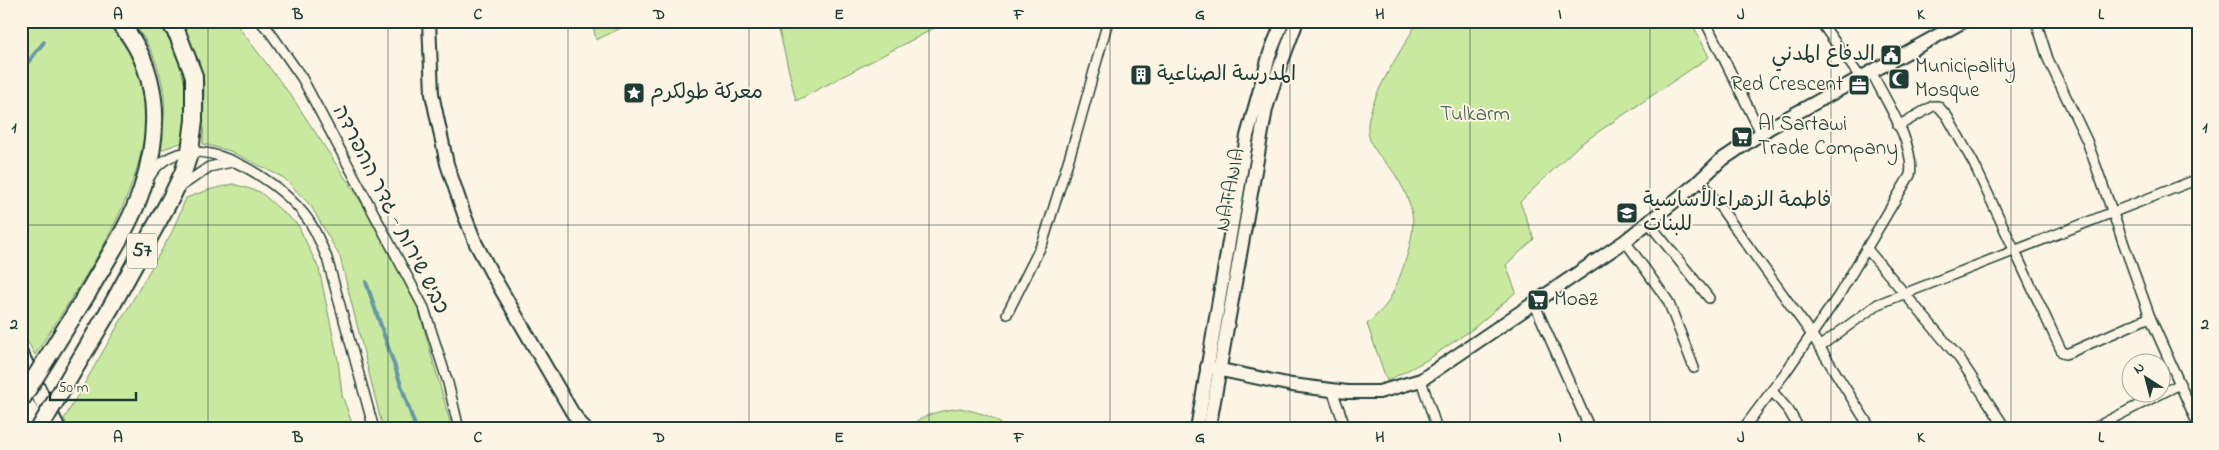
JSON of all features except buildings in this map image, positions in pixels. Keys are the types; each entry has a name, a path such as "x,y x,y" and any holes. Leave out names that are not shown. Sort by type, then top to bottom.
{"highway":[{"path":"118,21 130,35 148,68 154,100 152,147 142,190"},
{"path":"169,21 178,35 194,76 194,120 190,150 183,173 172,196"},
{"name":"57","path":"21,398 87,294 120,236 142,190"},
{"name":"57","path":"40,429 111,307 172,196"},
{"path":"21,357 57,429"},
{"path":"21,398 40,429"}],"street":[{"name":"כביש שירות - גדר ההפרדה","path":"260,21 270,32 302,78 424,308 448,382 460,429"},
{"path":"429,21 432,94 447,164 464,214 476,244 492,274 572,412 584,428"},
{"path":"1006,314 1043,242 1075,139 1108,21"},
{"name":"NATANIA","path":"1213,369 1247,136 1270,53 1282,21"},
{"name":"NATANIA","path":"1213,369 1266,109 1296,21"},
{"path":"1743,429 1839,295 1910,175 1910,151 1898,126 1866,74 1820,21"},
{"path":"1213,369 1292,385 1332,390 1379,392 1421,380 1625,241 1731,152 1761,133 1964,21"},
{"path":"2036,21 2048,59 2087,141 2111,213 2150,317 2198,425"},
{"path":"1706,22 1761,133"},
{"path":"1898,126 1929,107 1938,106 1942,110 1974,164 2016,250 2062,352 2066,354 2150,317"},
{"path":"142,190 151,173 159,165 170,158 190,150 235,162 254,170 284,192 304,214 317,235 327,258 374,429"},
{"path":"172,196 182,184 209,166 235,162"},
{"path":"1700,179 1812,335 1871,429"},
{"path":"1819,347 1870,308 2198,179"},
{"path":"1648,222 1709,298"},
{"path":"1625,241 1668,301 1694,368"},
{"path":"1867,249 1959,358 2006,429"},
{"path":"1534,303 1590,429"},
{"path":"1197,429 1213,369"},
{"path":"1209,429 1213,369"},
{"path":"1421,380 1437,429"},
{"path":"2092,429 2180,384"},
{"path":"1332,390 1346,429"},
{"path":"1772,391 1789,411 1796,425 1795,429"}],"green space":[{"path":"21,21 107,21 134,57 140,71 146,108 143,145 132,183 116,220 76,292 35,355 21,329"},
{"path":"131,21 158,21 175,51 184,79 186,108 183,142 158,151 164,116 161,78 146,41"},
{"path":"179,21 234,21 292,97 409,275 452,429 383,429 340,257 311,206 284,178 230,151 203,144 204,84 199,61"},
{"path":"592,21 636,21 596,40"},
{"path":"777,21 948,21 796,101"},
{"name":"Tulkarm","path":"1418,21 1691,21 1709,57 1579,145 1520,202 1534,239 1506,265 1516,292 1474,328 1427,360 1387,381 1367,324 1384,308 1392,294 1410,246 1413,223 1406,194 1392,170 1373,147 1368,133 1368,124 1370,112 1381,85"},
{"path":"233,184 260,192 298,225 319,269 338,360 342,395 354,429 69,429 64,419 172,232 186,198"},
{"path":"960,408 991,417 1006,429 907,429 925,417 938,412"}],"waterway":[{"path":"21,71 44,42"},
{"path":"366,282 416,429"}],"place":[{"name":"الدفاع المدني","path":"1891,55"},
{"name":"المدرسة الصناعية","path":"1141,75"},
{"name":"Municipality Mosque","path":"1899,79"},
{"name":"Red Crescent","path":"1859,85"},
{"name":"معركة طولكرم","path":"634,93"},
{"name":"Al Sartawi Trade Company","path":"1742,137"},
{"name":"فاطمة الزهراءالأساسية للبنات","path":"1627,213"},
{"name":"Moaz","path":"1538,300"}]}
